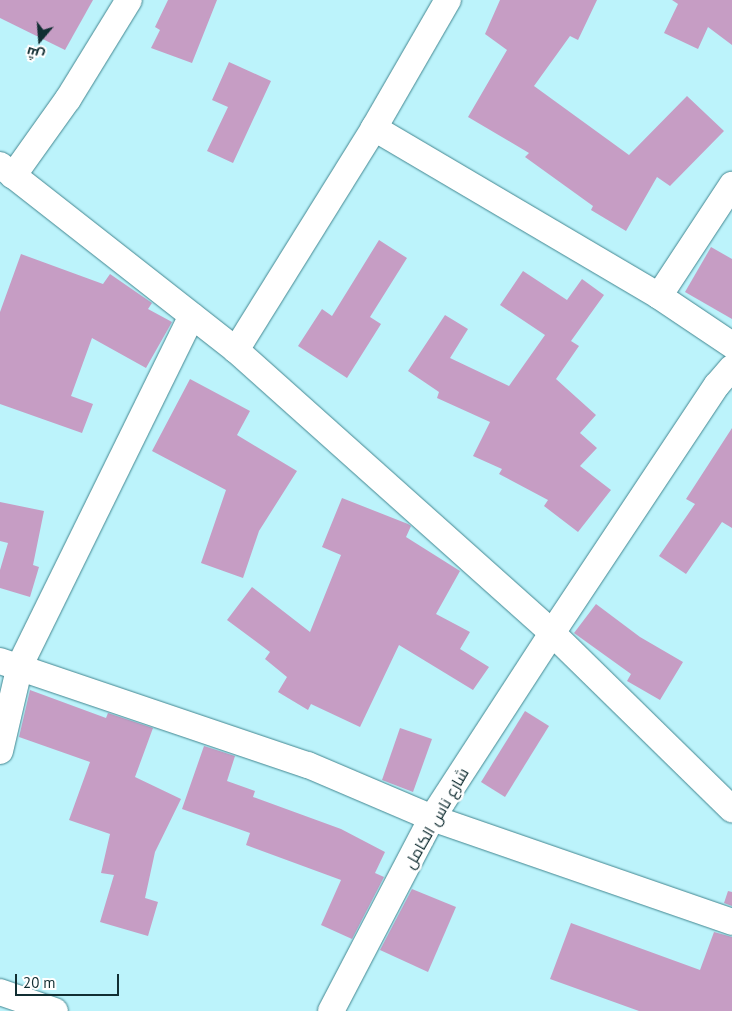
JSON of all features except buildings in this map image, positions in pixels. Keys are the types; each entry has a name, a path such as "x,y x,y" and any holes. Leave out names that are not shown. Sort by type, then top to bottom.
{"street":[{"path":"129,0 68,99 7,170 236,350 552,633 732,810"},
{"path":"236,350 374,128 448,0"},
{"path":"374,128 659,296 732,345"},
{"path":"659,296 732,185"},
{"path":"0,751 10,663 192,316"},
{"name":"شارع ناس الكامل","path":"331,1011 432,818 552,633 727,384"},
{"path":"10,663 308,765 432,818 732,922"},
{"path":"0,992 55,1011"}]}
